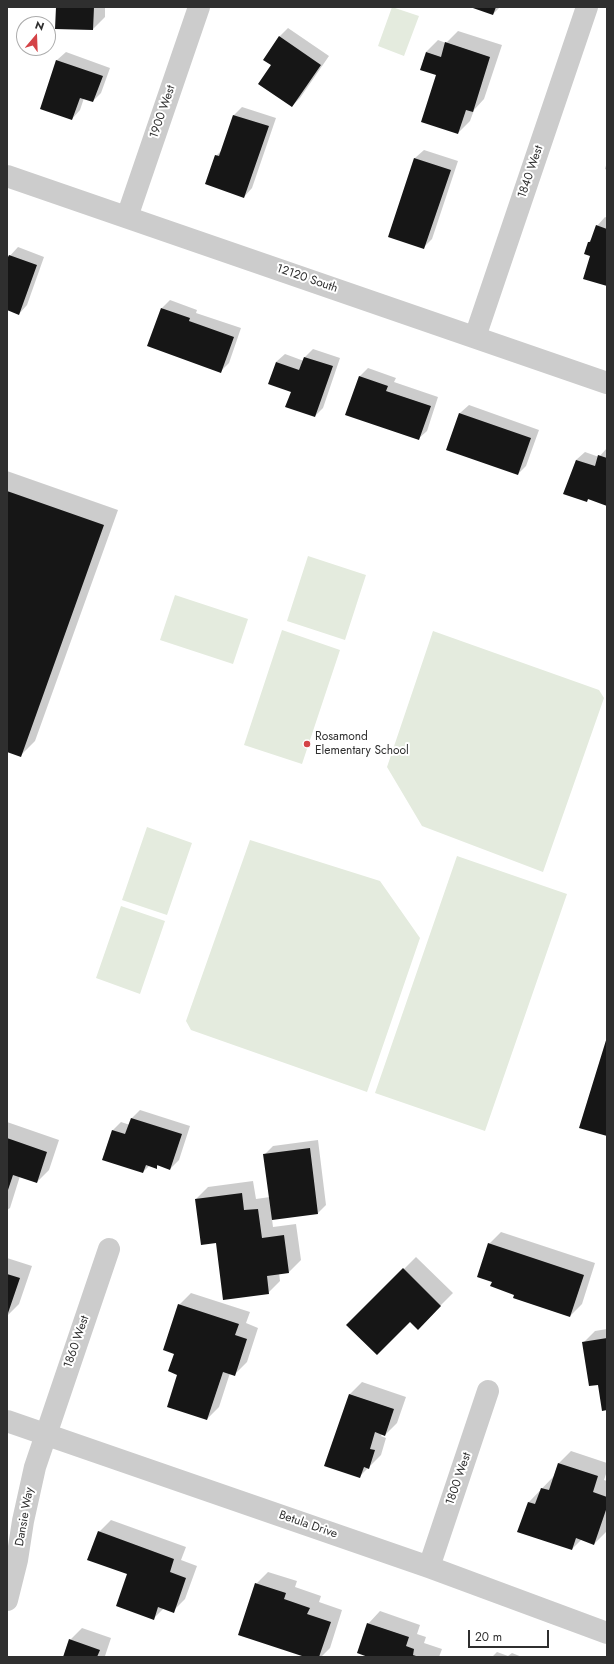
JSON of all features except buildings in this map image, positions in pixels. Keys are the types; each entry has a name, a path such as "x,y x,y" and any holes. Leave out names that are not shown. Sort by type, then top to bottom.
{"street":[{"name":"1900 West","path":"127,217 199,7"},
{"name":"1840 West","path":"475,337 587,7"},
{"name":"12120 South","path":"7,176 607,383"},
{"name":"1860 West","path":"45,1435 109,1249"},
{"name":"1800 West","path":"429,1567 488,1391"},
{"name":"Betula Drive","path":"7,1421 429,1567 607,1633"},
{"name":"Dansie Way","path":"7,1600 17,1560 31,1481 45,1435"}],"shaded area":[{"path":"392,7 419,16 404,56 378,46"},
{"path":"308,556 366,575 345,640 287,621"},
{"path":"175,595 248,619 233,664 160,640"},
{"path":"282,630 340,650 302,764 244,745"},
{"path":"433,631 599,690 604,698 543,872 422,826 387,767"},
{"path":"147,827 192,843 167,915 122,900"},
{"path":"250,840 380,881 420,938 367,1092 191,1030 186,1021"},
{"path":"457,856 567,894 485,1131 375,1093"},
{"path":"121,906 165,921 140,994 96,978"}],"place":[{"name":"Rosamond Elementary School","path":"307,744"}]}
